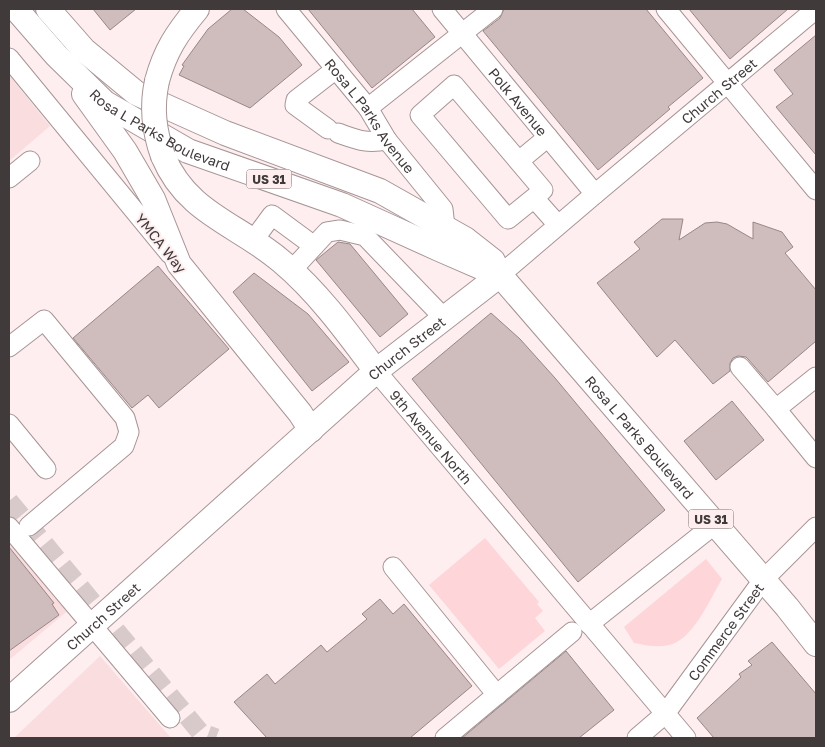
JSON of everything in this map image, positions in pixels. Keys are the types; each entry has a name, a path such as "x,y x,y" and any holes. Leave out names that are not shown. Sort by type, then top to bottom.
{"main road":[{"name":"Rosa L Parks Boulevard","path":"16,9 56,55 105,103 188,151 342,205 500,275"},
{"name":"Rosa L Parks Boulevard","path":"48,9 84,50 136,93 225,133 380,191 445,227 484,253 493,261 500,275 816,644"},
{"name":"9th Avenue North","path":"197,9 165,53 153,97 156,135 169,171 194,200 219,220 282,261 328,308 376,371"},
{"path":"56,55 125,151 144,183 153,199 179,264"},
{"name":"YMCA Way","path":"179,264 300,413 311,430"},
{"name":"Church Street","path":"9,700 376,371 500,275"}],"street":[{"name":"Rosa L Parks Avenue","path":"286,9 368,108 387,140 443,210 445,227"},
{"name":"Polk Avenue","path":"442,9 595,194"},
{"path":"368,108 493,9"},
{"path":"666,9 816,190"},
{"name":"Church Street","path":"500,275 816,9"},
{"name":"YMCA Way","path":"9,58 179,264"},
{"path":"336,69 296,100 295,105 333,131 363,142 373,143 387,140"},
{"path":"454,85 543,190 534,198 508,219 420,114 454,85"},
{"path":"519,161 548,137"},
{"path":"9,178 30,160"},
{"path":"534,198 558,225"},
{"path":"253,241 272,216 314,246"},
{"path":"291,271 327,232 340,230 365,236 444,318"},
{"path":"9,347 44,320 125,418 129,432 124,446 29,526"},
{"path":"740,367 816,458"},
{"name":"9th Avenue North","path":"376,371 686,738"},
{"path":"776,409 816,377"},
{"path":"9,424 46,469"},
{"path":"588,624 715,524"},
{"path":"9,527 170,718"},
{"name":"Commerce Street","path":"637,738 665,714 763,580 816,527"},
{"path":"393,567 497,695"},
{"path":"446,738 572,632"}],"shaded area":[{"path":"9,75 50,126 9,161"},
{"path":"9,526 71,608 9,660"},
{"path":"485,538 539,602 537,604 543,611 535,618 545,631 499,669 429,585"},
{"path":"706,559 722,579 693,627 678,642 669,645 656,646 634,643 624,627"},
{"path":"100,656 171,738 14,738"}],"building":[{"path":"93,9 136,9 110,30"},
{"path":"232,9 243,9 279,37 302,65 250,108 179,75 184,66 182,65 208,29"},
{"path":"308,9 412,9 435,37 372,88"},
{"path":"504,9 646,9 703,78 668,107 670,109 598,170 483,31 500,18"},
{"path":"689,9 788,9 730,59"},
{"path":"816,35 816,155 776,107 793,94 774,70"},
{"path":"662,219 683,219 679,240 705,223 717,222 727,224 753,239 753,222 782,232 793,247 785,253 816,290 816,341 768,382 746,357 738,356 733,358 730,363 730,371 713,384 675,340 657,357 597,283 640,249 634,242"},
{"path":"338,242 350,244 408,314 380,337 316,260"},
{"path":"158,266 229,349 159,408 148,395 132,408 73,338"},
{"path":"254,273 308,314 349,362 312,391 233,292"},
{"path":"491,313 520,339 555,378 665,510 578,582 412,379"},
{"path":"732,401 764,440 716,480 684,441"},
{"path":"9,547 54,603 52,604 59,615 9,651"},
{"path":"380,599 393,614 404,604 472,686 410,738 267,738 234,702 267,674 275,684 321,645 327,652 367,619 362,614"},
{"path":"772,642 816,694 816,738 714,738 697,718 741,677 739,674 752,665 748,661"},
{"path":"566,651 614,710 579,738 462,738"}],"tunnel":[{"path":"9,501 200,732 216,738"}]}
